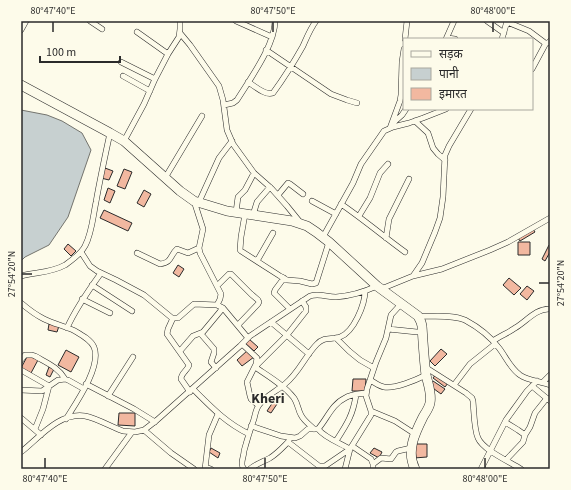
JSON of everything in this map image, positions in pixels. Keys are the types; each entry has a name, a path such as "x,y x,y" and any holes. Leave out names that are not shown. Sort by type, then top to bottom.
{"highway":[{"path":"21,86 110,133 124,142 180,191 196,201 245,214 292,221 308,226 326,239 378,288 418,316 422,326 426,371 430,391 430,404 415,434 411,448 412,463 415,469"}],"street":[{"path":"21,30 26,21"},
{"path":"90,21 102,29"},
{"path":"124,142 168,54 179,37 180,21"},
{"path":"180,31 186,21"},
{"path":"236,21 272,38"},
{"path":"224,105 235,102 248,82 272,38 275,21"},
{"path":"248,82 266,93 273,93 291,67 316,21"},
{"path":"405,38 407,21"},
{"path":"446,38 454,21"},
{"path":"487,21 504,33"},
{"path":"502,38 507,21 529,31 543,42 548,42 533,67"},
{"path":"180,31 219,86 224,105 227,130 242,157 254,173 278,195 301,224"},
{"path":"137,32 168,54"},
{"path":"266,50 331,94 357,103"},
{"path":"391,126 400,101 403,56"},
{"path":"121,62 155,79"},
{"path":"123,76 150,90"},
{"path":"312,295 314,284 318,279 326,239 336,214 364,158 384,131 391,126 405,110"},
{"path":"391,126 415,121 443,110"},
{"path":"413,276 422,263 440,218 443,197 444,160 447,150 470,110"},
{"path":"165,178 202,116"},
{"path":"415,121 428,133 433,148 444,160"},
{"path":"21,276 39,273 65,265 81,252 86,244 92,227 110,133"},
{"path":"217,305 221,297 200,253 199,248 203,229 196,201 219,158 232,141"},
{"path":"359,216 370,198 380,173 388,164"},
{"path":"254,173 245,190 238,197 245,214 240,250 286,280 314,284"},
{"path":"386,238 389,219 409,179"},
{"path":"278,195 288,184 303,194"},
{"path":"245,214 270,187"},
{"path":"312,201 336,214"},
{"path":"341,204 405,252"},
{"path":"22,449 53,426 75,416 85,416 123,431 132,432 144,430 192,390 248,338 312,295 335,297 347,296 442,269 508,242 550,218"},
{"path":"257,261 273,233"},
{"path":"137,253 162,264 169,261 177,249 188,253 199,248"},
{"path":"81,252 90,266 144,295 169,316 178,318 194,304 217,305 223,308 248,338"},
{"path":"67,328 82,299 101,273"},
{"path":"217,286 229,274 231,274 258,301 258,304 238,325"},
{"path":"284,278 274,293 290,309"},
{"path":"92,285 132,311"},
{"path":"244,469 242,462 258,405 291,379 318,343 328,338 336,338 346,334 352,327 361,310 365,291"},
{"path":"82,299 110,313"},
{"path":"255,367 287,335 306,311 306,307 302,301"},
{"path":"21,303 45,320 76,332 87,339 94,348 96,359 95,364 85,387 66,419"},
{"path":"345,469 351,447 371,415 366,394 374,368 386,338 391,315 401,304"},
{"path":"180,351 193,336 201,334 223,308"},
{"path":"454,385 470,364 494,342 533,315 544,309 550,309"},
{"path":"418,316 460,318 469,322 494,342 513,369 520,375 550,384"},
{"path":"173,318 167,334 189,365 181,379 218,414 233,426 249,434"},
{"path":"271,322 309,354"},
{"path":"388,329 417,332"},
{"path":"201,334 214,349 211,362 216,368"},
{"path":"336,338 360,360 374,368"},
{"path":"242,344 257,358 255,367 248,379 247,385 251,399 258,405"},
{"path":"21,360 23,354 35,356 57,369 65,379"},
{"path":"108,396 133,357"},
{"path":"255,367 294,398 302,418 322,433 370,458 373,466 381,458 389,459 396,452 411,448"},
{"path":"21,370 49,386"},
{"path":"370,380 386,388 407,383 426,371 454,385 472,398 476,434 478,439 490,451 521,469"},
{"path":"542,382 550,375"},
{"path":"21,390 44,390 58,380 65,379 108,396 134,409 155,422"},
{"path":"481,469 505,422 523,396 537,381"},
{"path":"35,429 43,409 49,386"},
{"path":"506,460 523,442 535,413 548,400 532,386"},
{"path":"316,429 339,402 345,398 366,394"},
{"path":"336,441 351,416 356,395"},
{"path":"371,411 394,421 415,434"},
{"path":"211,469 205,468 209,435 218,414"},
{"path":"21,418 41,435"},
{"path":"505,422 525,435"},
{"path":"251,426 292,438 298,437 308,429 316,429"},
{"path":"144,430 194,469"},
{"path":"105,469 132,432"},
{"path":"250,469 274,456 282,450 292,438"},
{"path":"288,442 319,466 325,466 351,447"}],"water":[{"path":"21,110 47,115 62,121 82,133 91,150 68,217 49,245 25,257 21,261"}],"building":[{"path":"105,168 113,171 109,180 101,178"},
{"path":"124,169 132,172 125,189 117,186"},
{"path":"108,188 115,191 110,203 104,200"},
{"path":"144,190 151,194 144,207 137,203"},
{"path":"104,210 132,223 128,231 100,218"},
{"path":"533,229 535,232 520,241 518,238"},
{"path":"518,242 530,242 530,255 518,255"},
{"path":"68,244 76,251 71,256 64,249"},
{"path":"549,245 550,252 545,261 542,259"},
{"path":"178,265 184,269 179,277 173,273"},
{"path":"509,278 521,288 514,295 503,285"},
{"path":"527,286 534,291 527,300 520,294"},
{"path":"49,324 59,326 57,332 48,330"},
{"path":"249,339 258,347 254,351 245,343"},
{"path":"441,349 447,354 435,366 430,361"},
{"path":"66,350 79,357 71,372 58,365"},
{"path":"248,350 254,357 242,366 237,360"},
{"path":"28,355 38,360 31,373 21,368"},
{"path":"49,367 54,369 50,377 46,375"},
{"path":"436,374 448,383 445,387 433,378"},
{"path":"353,379 366,379 365,391 352,391"},
{"path":"433,381 445,389 441,394 430,386"},
{"path":"273,402 277,404 271,413 267,411"},
{"path":"119,413 135,413 135,426 118,425"},
{"path":"414,444 427,444 427,457 414,458"},
{"path":"211,448 220,453 218,458 209,452"},
{"path":"374,448 382,452 379,458 370,453"}],"district":[{"name":"Kheri","path":"268,399"}]}
